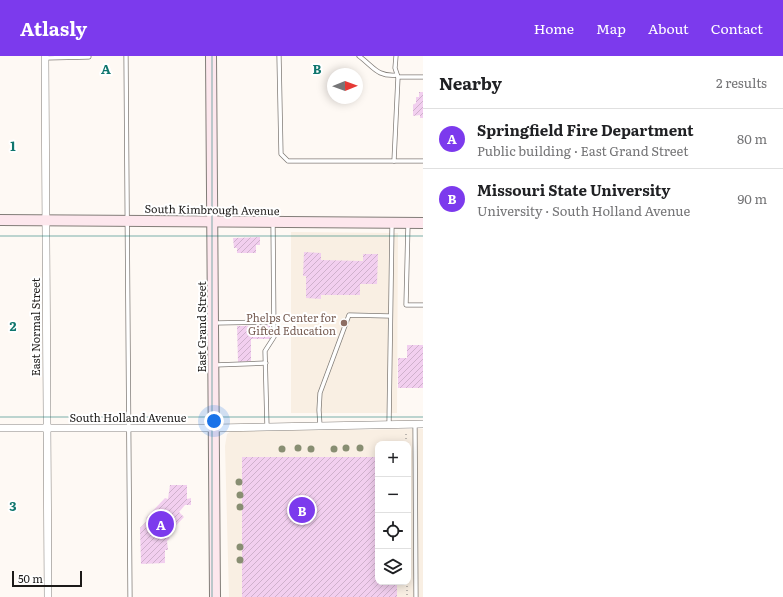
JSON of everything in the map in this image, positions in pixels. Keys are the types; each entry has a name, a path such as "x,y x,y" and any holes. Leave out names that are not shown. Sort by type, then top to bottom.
{"main road":[{"name":"East Grand Street","path":"211,56 215,597"},
{"name":"South Kimbrough Avenue","path":"0,220 423,223"}],"street":[{"name":"East Normal Street","path":"45,57 48,597"},
{"name":"South Holland Avenue","path":"0,428 214,428 423,424"}],"lane":[{"path":"126,56 130,597"},
{"path":"279,56 280,154 283,158 288,161 423,161"},
{"path":"359,56 377,72 386,76 423,77"},
{"path":"394,161 398,76 395,68 396,56"},
{"path":"45,57 89,57"},
{"path":"267,427 265,351 274,337 272,221"},
{"path":"389,425 392,223"},
{"path":"408,223 406,305 423,305"},
{"path":"320,426 320,393 348,315 390,316"},
{"path":"213,323 274,322"},
{"path":"213,365 266,363"},
{"path":"415,424 416,597"}],"path":[{"path":"406,434 406,441"},
{"path":"407,585 407,597"}],"shaded area":[{"name":"Phelps Center for Gifted Education","path":"291,232 398,233 397,413 291,413"},
{"path":"423,429 423,597 229,597 225,446 227,434 231,431"}],"building":[{"path":"419,92 423,92 423,118 420,118 420,115 413,116 413,105 416,103 416,97 419,97"},
{"path":"260,237 260,245 256,245 256,253 237,253 237,248 234,248 233,238"},
{"path":"304,252 321,253 321,260 363,261 363,254 378,254 377,284 360,284 360,295 321,295 321,299 306,298 306,276 303,276"},
{"path":"270,325 270,339 251,339 251,361 238,362 237,326"},
{"path":"407,345 423,345 423,388 398,388 398,358 407,358"},
{"path":"242,457 375,457 375,585 397,585 397,597 242,597"},
{"path":"170,485 187,485 187,499 191,498 191,505 185,505 179,512 184,517 167,535 170,538 167,541 168,550 165,550 165,563 141,564 140,528 148,520 146,518 165,498 168,499"}],"place":[{"name":"Phelps Center for Gifted Education","path":"344,323"},
{"name":"Missouri State University","path":"302,510"},
{"name":"Springfield Fire Department","path":"161,524"}]}
